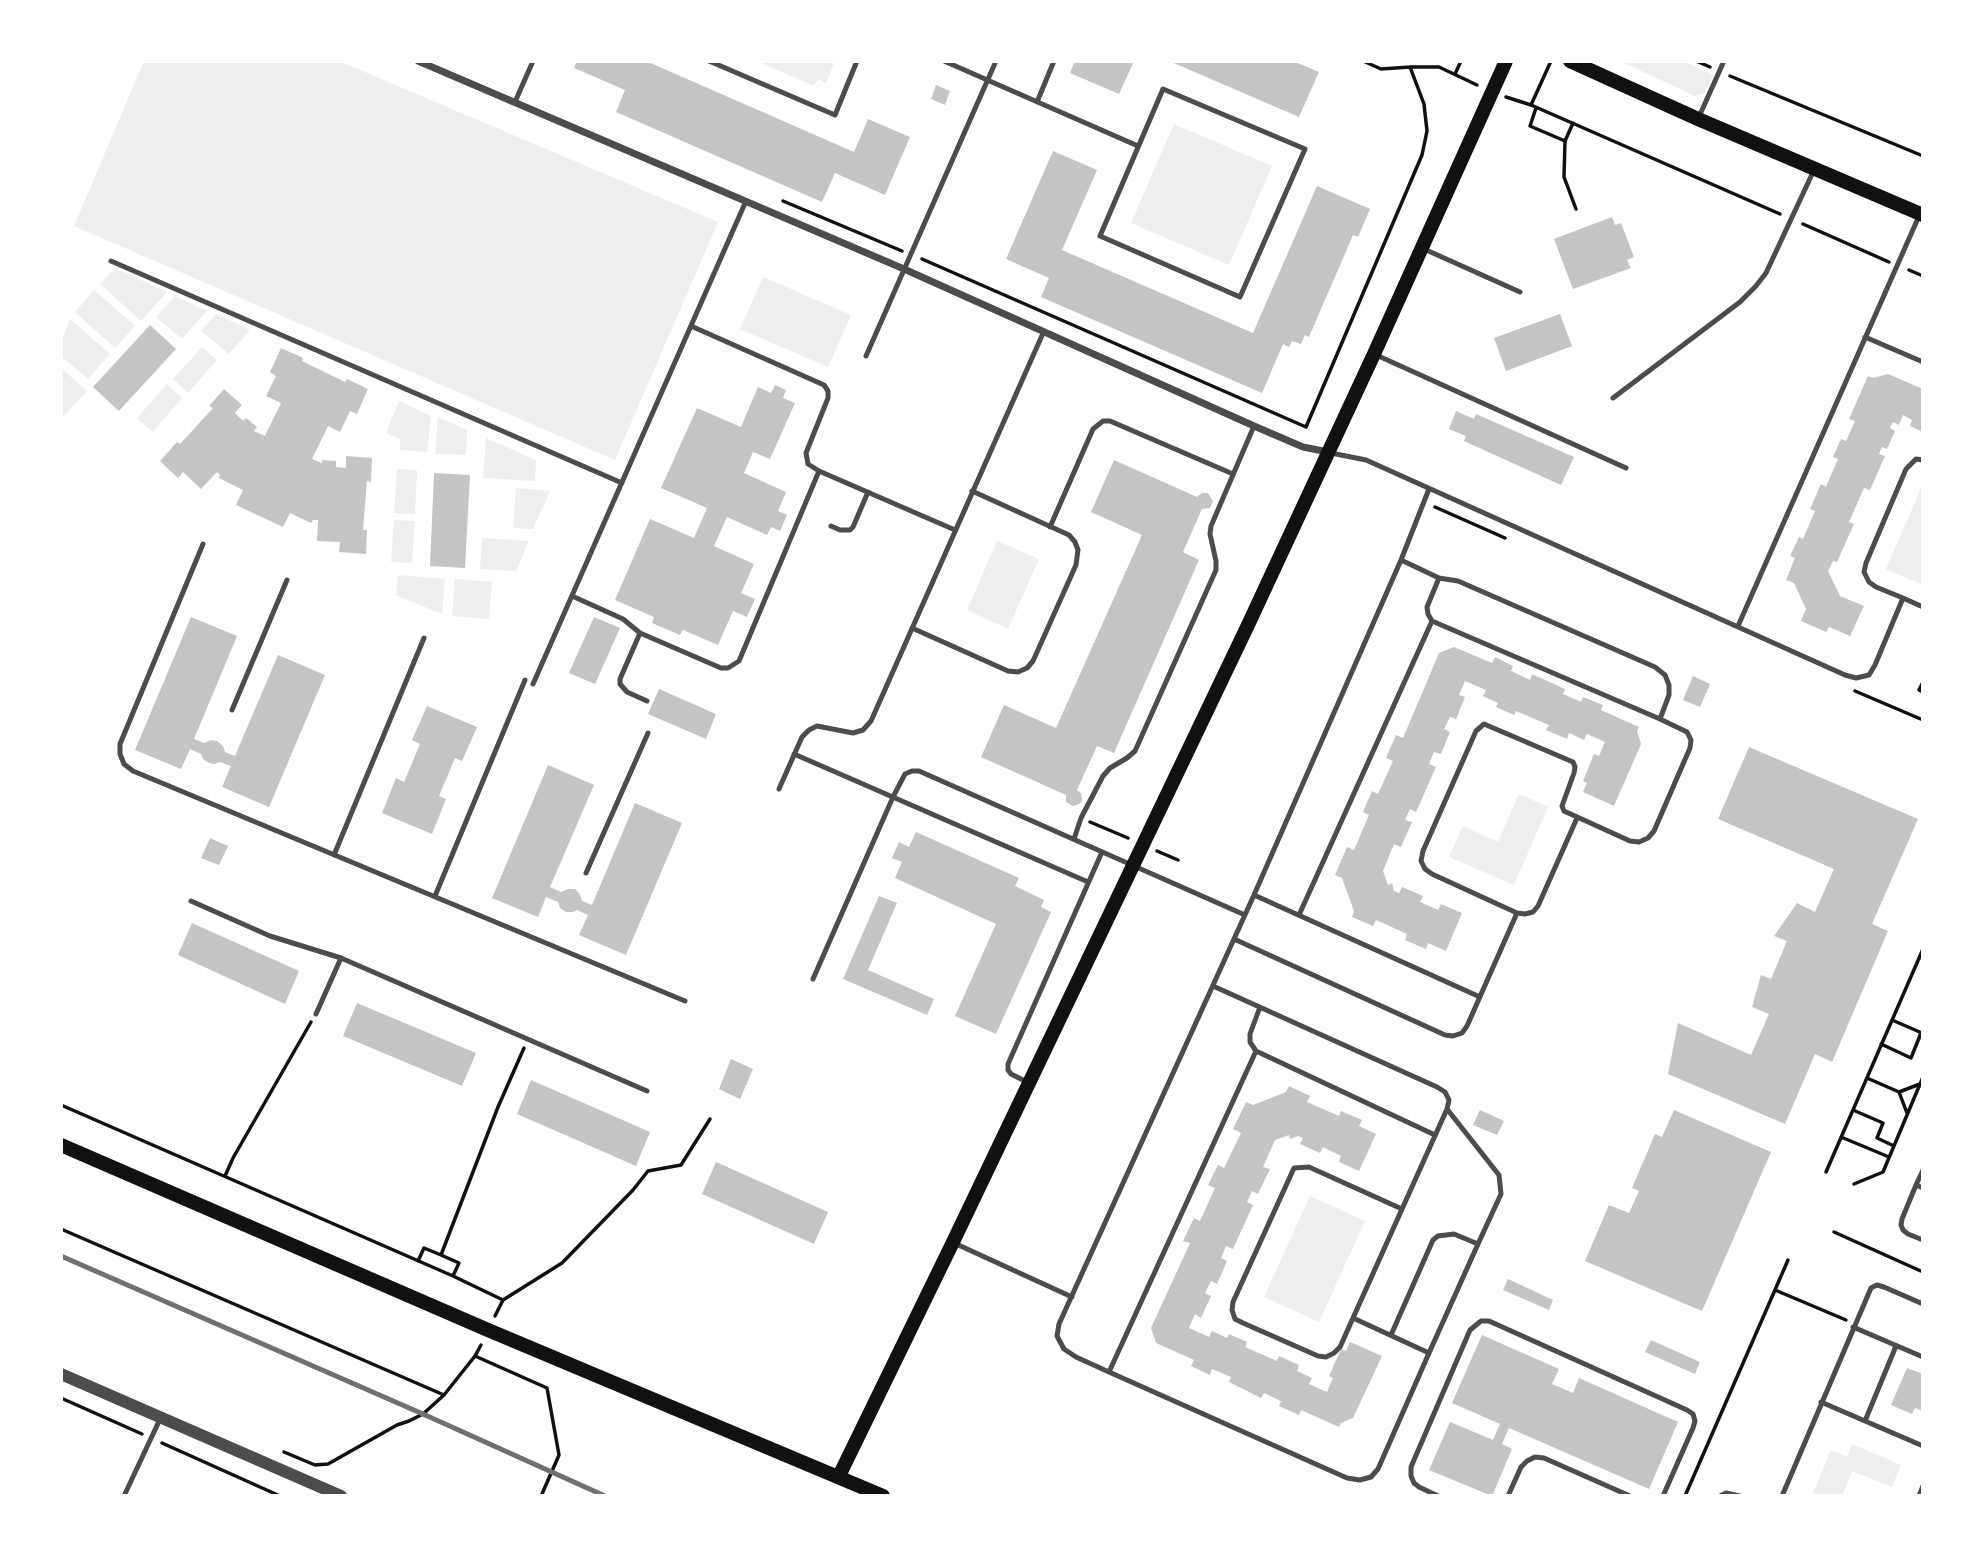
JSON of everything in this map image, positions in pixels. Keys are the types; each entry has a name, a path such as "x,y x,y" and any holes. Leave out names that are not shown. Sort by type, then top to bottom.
{"main road":[{"path":"839,1476 1134,866 1374,354 1506,61"},
{"path":"1570,61 1921,214"},
{"path":"61,1145 488,1330 883,1496"}],"street":[{"path":"418,61 904,269 1254,426 1303,447 1328,452"},
{"path":"61,1374 341,1496"}],"lane":[{"path":"515,102 533,61"},
{"path":"709,61 835,115 857,61"},
{"path":"944,61 1138,146"},
{"path":"866,356 996,61"},
{"path":"1037,102 1054,61"},
{"path":"1698,119 1724,61"},
{"path":"1163,89 1305,149 1240,297 1100,236 1138,146 1163,89"},
{"path":"1613,398 1740,302 1756,286 1766,273 1815,168"},
{"path":"533,684 746,201"},
{"path":"1738,626 1921,214"},
{"path":"1422,248 1520,292"},
{"path":"111,261 622,483"},
{"path":"691,326 824,385 828,398 806,453 808,464 955,530"},
{"path":"779,789 802,737 809,730 817,726 853,733 863,730 871,722 1044,331"},
{"path":"1865,337 1923,362"},
{"path":"1374,354 1626,468"},
{"path":"1050,527 1094,429 1103,421 1110,421 1233,474"},
{"path":"1074,839 1081,818 1102,776 1135,751 1216,570 1211,526 1254,426"},
{"path":"1328,452 1366,460 1856,678 1869,675 1875,665 1903,598"},
{"path":"1923,460 1916,459 1906,469 1864,572 1869,582 1876,587 1923,607"},
{"path":"572,596 623,619 639,633 721,668 733,666 739,661 819,471"},
{"path":"1429,489 1401,560 1254,895 1059,1324 1057,1336 1064,1349 1076,1357 1347,1478 1360,1480 1371,1477 1378,1469 1501,1194 1499,1175 1447,1110"},
{"path":"912,628 1008,671 1018,672 1033,661 1078,558 1078,550 1069,535 972,491"},
{"path":"831,526 850,530 868,492"},
{"path":"203,544 120,744 124,764 133,771 685,1001"},
{"path":"1401,560 1439,578 1458,581 1655,667 1665,675 1669,685 1669,695 1660,719"},
{"path":"1439,578 1427,607 1427,614 1432,621 1687,732 1690,748 1654,831 1639,842 1630,841 1568,814 1562,806 1574,773 1573,762 1484,724 1479,727 1423,851 1421,861 1425,869 1517,913 1533,912 1577,818"},
{"path":"232,710 287,580"},
{"path":"1299,915 1432,621"},
{"path":"639,633 620,684 627,692 647,701"},
{"path":"334,855 424,638"},
{"path":"435,897 525,680"},
{"path":"586,873 648,733"},
{"path":"794,754 1088,882"},
{"path":"813,979 893,797 905,774 919,771 1245,915"},
{"path":"1030,1083 1011,1074 1007,1064 1102,852"},
{"path":"1254,895 1480,997"},
{"path":"191,901 270,936 341,958 647,1091"},
{"path":"1234,939 1445,1035 1453,1036 1462,1033 1467,1026 1517,913"},
{"path":"316,1014 341,958"},
{"path":"1213,986 1437,1087 1446,1092 1450,1100 1447,1110 1340,1347 1326,1357 1318,1356 1236,1318 1232,1310 1233,1302 1294,1168 1309,1167 1402,1209"},
{"path":"1260,1007 1250,1034 1256,1051 1435,1135"},
{"path":"1109,1372 1256,1051"},
{"path":"1923,1170 1919,1187 1901,1225 1908,1234 1923,1240"},
{"path":"1391,1335 1433,1240 1438,1236 1454,1234 1478,1244"},
{"path":"953,1242 1072,1297"},
{"path":"1782,1496 1867,1293 1877,1285 1923,1304"},
{"path":"1353,1318 1429,1353"},
{"path":"1438,1496 1414,1483 1411,1467 1470,1330 1481,1321 1489,1321 1693,1414 1693,1428 1663,1496"},
{"path":"1854,1325 1923,1357"},
{"path":"1865,1420 1896,1346"},
{"path":"1821,1402 1923,1446"},
{"path":"124,1496 161,1417"},
{"path":"1508,1496 1521,1467 1535,1457 1544,1458 1630,1496"},
{"path":"1919,1496 1923,1486"},
{"path":"1720,1496 1726,1493 1740,1496"}],"path":[{"path":"1363,61 1381,69 1439,67 1503,98 1508,96 1536,107 1923,276"},
{"path":"1455,74 1461,61"},
{"path":"1531,105 1550,61"},
{"path":"1696,61 1923,156"},
{"path":"772,196 1306,427 1422,155 1427,131 1424,104 1410,67"},
{"path":"1536,107 1530,126 1565,141"},
{"path":"1573,123 1565,141 1564,177 1576,209"},
{"path":"1923,682 1919,690 1923,691"},
{"path":"1826,1171 1923,949"},
{"path":"226,1176 233,1158 316,1014"},
{"path":"1881,1044 1911,1058 1922,1033 1892,1020"},
{"path":"441,1255 498,1107 528,1039"},
{"path":"1854,1184 1882,1171 1923,1077"},
{"path":"1867,1078 1899,1092 1908,1113"},
{"path":"1899,1092 1920,1084"},
{"path":"61,1105 503,1300 562,1263 648,1171 681,1165 710,1119"},
{"path":"1853,1110 1883,1123 1877,1138 1894,1146"},
{"path":"1841,1137 1889,1157"},
{"path":"61,1229 444,1395"},
{"path":"1834,1232 1923,1272"},
{"path":"418,1261 424,1248 441,1255 458,1263 453,1276"},
{"path":"1685,1496 1788,1260"},
{"path":"1775,1290 1854,1325"},
{"path":"274,1448 315,1465 328,1464 397,1425 423,1414 444,1395 475,1356 547,1388 559,1455 543,1496"},
{"path":"61,1398 280,1496"}],"shaded area":[{"path":"144,61 339,61 718,222 615,460 74,226"},
{"path":"757,61 835,61 826,83 818,79 814,86"},
{"path":"1620,61 1682,61 1713,75 1705,93 1695,96"},
{"path":"1174,124 1272,166 1229,265 1131,223"},
{"path":"115,268 167,292 141,321 100,284"},
{"path":"763,277 851,315 828,367 740,329"},
{"path":"94,290 135,326 115,348 75,312"},
{"path":"175,296 207,311 182,339 156,317"},
{"path":"216,314 250,330 229,354 201,331"},
{"path":"70,319 110,354 88,379 61,356 61,342"},
{"path":"202,347 217,360 188,393 173,379"},
{"path":"61,368 87,391 61,419"},
{"path":"167,384 182,398 153,432 137,418"},
{"path":"399,401 431,416 427,452 400,450 400,439 386,433"},
{"path":"438,417 467,430 466,455 435,454"},
{"path":"486,438 536,460 535,481 483,478"},
{"path":"397,469 417,470 415,514 394,513"},
{"path":"1923,487 1923,585 1886,569"},
{"path":"516,488 550,491 533,529 513,528"},
{"path":"394,520 415,521 412,563 391,562"},
{"path":"482,538 529,541 516,571 480,569"},
{"path":"997,541 1039,559 1008,629 967,610"},
{"path":"398,575 445,579 442,614 396,595"},
{"path":"455,579 492,582 489,619 452,616"},
{"path":"1519,794 1548,807 1514,885 1449,857 1463,826 1498,842"},
{"path":"1310,1196 1365,1221 1319,1322 1264,1297"},
{"path":"1852,1444 1901,1465 1892,1487 1852,1471 1842,1496 1812,1496 1831,1450 1847,1457"}],"building":[{"path":"577,61 646,61 854,152 868,119 910,137 885,195 835,173 822,202 616,112 625,90 574,68"},
{"path":"1075,61 1134,61 1119,94 1070,73"},
{"path":"1169,61 1293,61 1319,72 1299,117"},
{"path":"936,85 950,91 945,105 931,99"},
{"path":"1053,151 1097,170 1062,250 1253,333 1317,186 1370,209 1358,237 1353,235 1309,337 1305,335 1301,344 1292,341 1289,347 1283,344 1262,393 1041,297 1049,278 1006,259"},
{"path":"1612,217 1615,225 1621,223 1634,257 1627,260 1631,268 1573,289 1554,239"},
{"path":"1560,314 1572,346 1506,371 1494,338"},
{"path":"150,325 176,349 119,411 93,387"},
{"path":"281,348 345,382 347,379 368,389 357,414 350,411 340,432 328,426 312,459 322,463 322,460 336,461 336,467 346,468 346,456 372,458 371,482 367,481 363,530 367,530 366,554 339,552 340,542 317,541 318,520 311,523 290,513 283,527 236,505 243,490 219,478 217,472 201,489 183,472 178,478 160,461 177,442 180,444 213,408 209,406 224,389 242,405 235,413 243,421 246,418 257,427 254,431 265,436 281,403 266,396 276,376 270,372"},
{"path":"1888,374 1923,389 1923,432 1910,426 1912,420 1903,415 1899,425 1893,422 1890,428 1895,431 1887,449 1882,447 1879,454 1885,456 1870,490 1864,488 1849,522 1854,524 1837,562 1833,561 1828,571 1840,596 1864,606 1850,636 1829,627 1826,632 1801,621 1806,609 1794,583 1786,580 1795,558 1790,556 1799,537 1803,539 1815,511 1810,509 1821,484 1826,487 1838,459 1833,457 1841,439 1846,441 1855,421 1849,419 1868,376 1873,378"},
{"path":"775,385 786,390 783,398 795,403 770,459 753,452 744,473 786,492 778,511 787,515 780,531 771,527 767,535 727,517 714,546 754,564 741,593 755,599 747,617 733,611 718,645 683,630 680,635 652,623 654,617 615,600 650,519 694,538 707,508 661,488 697,408 741,427 758,387 771,393"},
{"path":"1456,411 1474,419 1476,414 1574,457 1561,485 1464,441 1466,436 1449,429"},
{"path":"1114,460 1197,497 1208,493 1213,501 1210,508 1202,509 1183,552 1199,560 1114,753 1097,746 1077,790 1081,793 1082,801 1073,806 1066,802 1066,795 981,757 1004,705 1056,728 1142,535 1091,512"},
{"path":"434,473 470,475 465,568 430,566"},
{"path":"191,617 237,636 194,739 204,743 217,741 225,752 235,756 278,655 325,675 269,807 222,787 231,766 220,762 209,763 201,754 190,749 181,769 135,750"},
{"path":"594,617 620,628 595,684 569,673"},
{"path":"1454,647 1492,663 1495,657 1513,666 1511,671 1530,680 1532,674 1565,689 1563,694 1581,702 1583,697 1603,705 1601,710 1639,727 1637,731 1641,744 1614,806 1583,792 1587,783 1583,781 1594,754 1599,756 1605,742 1587,734 1584,740 1569,733 1567,739 1546,730 1549,725 1516,711 1514,715 1496,707 1498,703 1483,696 1486,690 1465,681 1459,695 1465,697 1456,719 1450,717 1444,729 1450,732 1441,754 1434,752 1429,764 1436,767 1416,812 1410,809 1405,820 1412,822 1401,847 1394,844 1383,871 1388,885 1392,883 1394,891 1399,893 1402,887 1423,896 1420,902 1438,910 1441,904 1462,913 1446,951 1428,943 1426,949 1405,940 1407,934 1376,920 1373,926 1352,917 1354,911 1342,878 1335,875 1347,847 1354,850 1369,815 1363,812 1372,791 1378,794 1393,761 1386,758 1396,735 1403,738 1439,653"},
{"path":"1693,676 1710,684 1700,707 1683,700"},
{"path":"659,689 716,714 706,739 648,714"},
{"path":"427,706 477,727 462,761 455,758 439,796 446,799 432,834 382,813 396,778 404,782 420,744 412,740"},
{"path":"1749,747 1918,819 1872,924 1888,931 1832,1062 1815,1054 1785,1124 1668,1074 1678,1023 1751,1055 1769,1014 1752,1007 1761,975 1771,979 1787,941 1774,936 1797,903 1815,912 1834,869 1718,819"},
{"path":"548,765 594,785 550,887 561,892 575,889 582,901 592,905 635,803 682,823 626,955 579,935 588,915 577,910 566,912 560,908 558,902 546,897 538,917 492,898"},
{"path":"916,832 1019,878 1015,886 1044,900 1041,907 1051,912 996,1034 955,1016 996,924 895,878 902,862 892,858 899,842 909,847"},
{"path":"210,838 228,846 219,865 201,858"},
{"path":"879,896 897,903 868,970 934,999 927,1015 843,979"},
{"path":"192,923 299,971 285,1004 178,955"},
{"path":"357,1003 476,1053 462,1086 343,1036"},
{"path":"731,1059 753,1069 740,1099 719,1089"},
{"path":"531,1080 650,1132 636,1166 517,1114"},
{"path":"1289,1086 1310,1096 1307,1102 1339,1116 1341,1111 1362,1120 1359,1126 1376,1134 1359,1171 1339,1162 1341,1156 1323,1147 1320,1153 1300,1144 1303,1138 1298,1136 1290,1139 1289,1135 1275,1140 1263,1167 1270,1169 1258,1194 1252,1191 1247,1202 1253,1205 1233,1249 1226,1246 1221,1258 1227,1261 1217,1284 1211,1281 1205,1293 1211,1296 1201,1318 1195,1314 1189,1328 1209,1337 1212,1331 1227,1338 1229,1334 1247,1342 1245,1347 1277,1361 1279,1356 1299,1365 1297,1371 1312,1378 1309,1384 1327,1392 1333,1378 1329,1376 1341,1349 1346,1351 1350,1342 1382,1356 1353,1418 1341,1423 1339,1427 1301,1410 1299,1415 1279,1406 1281,1401 1264,1393 1261,1398 1229,1382 1231,1377 1212,1369 1210,1375 1191,1366 1194,1360 1156,1343 1151,1328 1190,1243 1183,1241 1194,1218 1200,1221 1215,1188 1208,1185 1218,1165 1224,1168 1241,1133 1233,1129 1246,1102 1253,1105 1286,1092"},
{"path":"1480,1110 1504,1121 1497,1135 1473,1125"},
{"path":"1674,1110 1771,1152 1702,1311 1585,1261 1609,1205 1629,1213 1639,1191 1632,1188 1655,1134 1662,1137"},
{"path":"716,1162 828,1212 814,1244 702,1194"},
{"path":"1508,1279 1553,1300 1549,1310 1503,1290"},
{"path":"1482,1335 1559,1369 1552,1384 1573,1393 1579,1378 1678,1422 1649,1489 1509,1428 1502,1444 1512,1449 1492,1496 1429,1470 1450,1422 1493,1440 1500,1424 1452,1403"},
{"path":"1651,1340 1700,1362 1695,1374 1645,1352"},
{"path":"1907,1368 1923,1374 1923,1411 1915,1408 1912,1414 1891,1405"}],"railway":[{"path":"61,1256 605,1496"}]}
